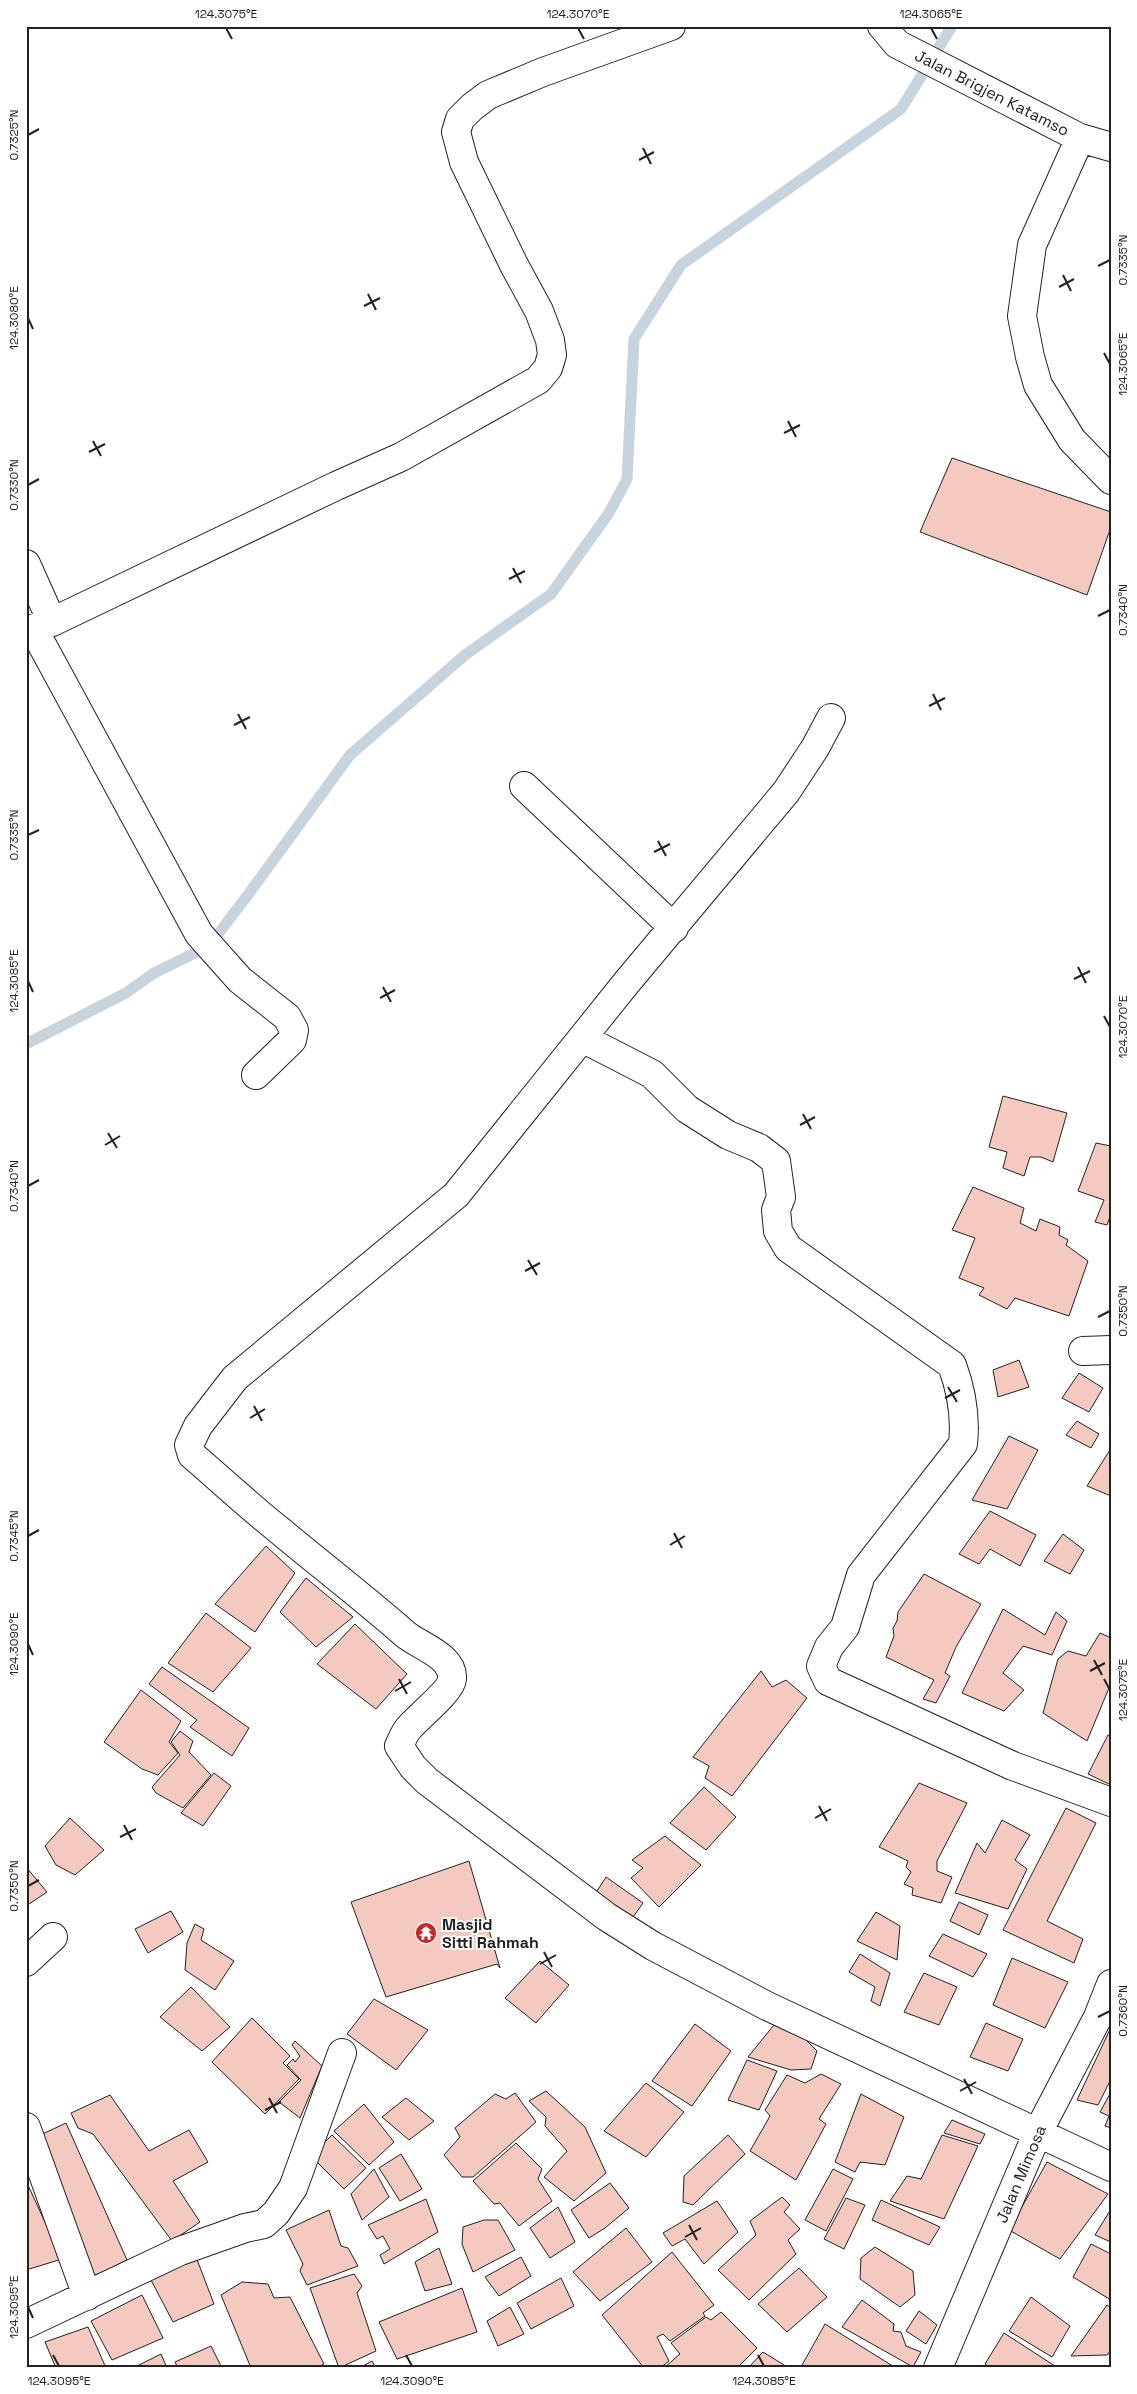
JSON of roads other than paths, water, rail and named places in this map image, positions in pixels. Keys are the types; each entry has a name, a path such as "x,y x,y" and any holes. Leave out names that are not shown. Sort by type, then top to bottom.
{"street":[{"path":"38,627 401,457 538,380 548,368 552,355 550,340 539,312 464,162 456,132 460,119 488,95 543,72 671,26"},
{"name":"Jalan Brigjen Katamso","path":"889,35 972,84 1080,138 1111,148"},
{"path":"1080,138 1032,245 1022,316 1038,385 1072,440 1111,480"},
{"path":"26,564 38,627 199,934 240,980 287,1017 294,1030 292,1040 256,1075"},
{"path":"831,718 815,748 786,792 627,982 456,1195 235,1378 198,1426 189,1444 192,1455 279,1530 374,1606 414,1641 440,1656 451,1667 452,1678 450,1688 407,1730 399,1746 413,1767 427,1781 606,1917 653,1946 767,2006 1037,2134 1111,2166"},
{"path":"524,786 674,928"},
{"path":"582,1038 652,1074 688,1109 728,1135 759,1148 776,1161 781,1197 776,1210 778,1231 788,1248 952,1365 961,1387 965,1421 963,1444 861,1575 845,1627 829,1647 821,1666 828,1681 1013,1766 1111,1802"},
{"path":"1083,1351 1111,1350"},
{"path":"26,1962 53,1937"},
{"name":"Jalan Mimosa","path":"938,2368 1037,2134 1098,2017 1111,1984"},
{"path":"26,2324 180,2251 245,2228 264,2224 276,2213 293,2188 342,2053"},
{"path":"26,2127 88,2296"}],"waterway":[{"path":"26,1044 126,993 154,973 209,946 350,755 465,655 551,594 609,513 627,479 634,339 681,265 901,109 952,26"}],"place":[{"name":"Masjid Sitti Rahmah","path":"426,1933"}]}
